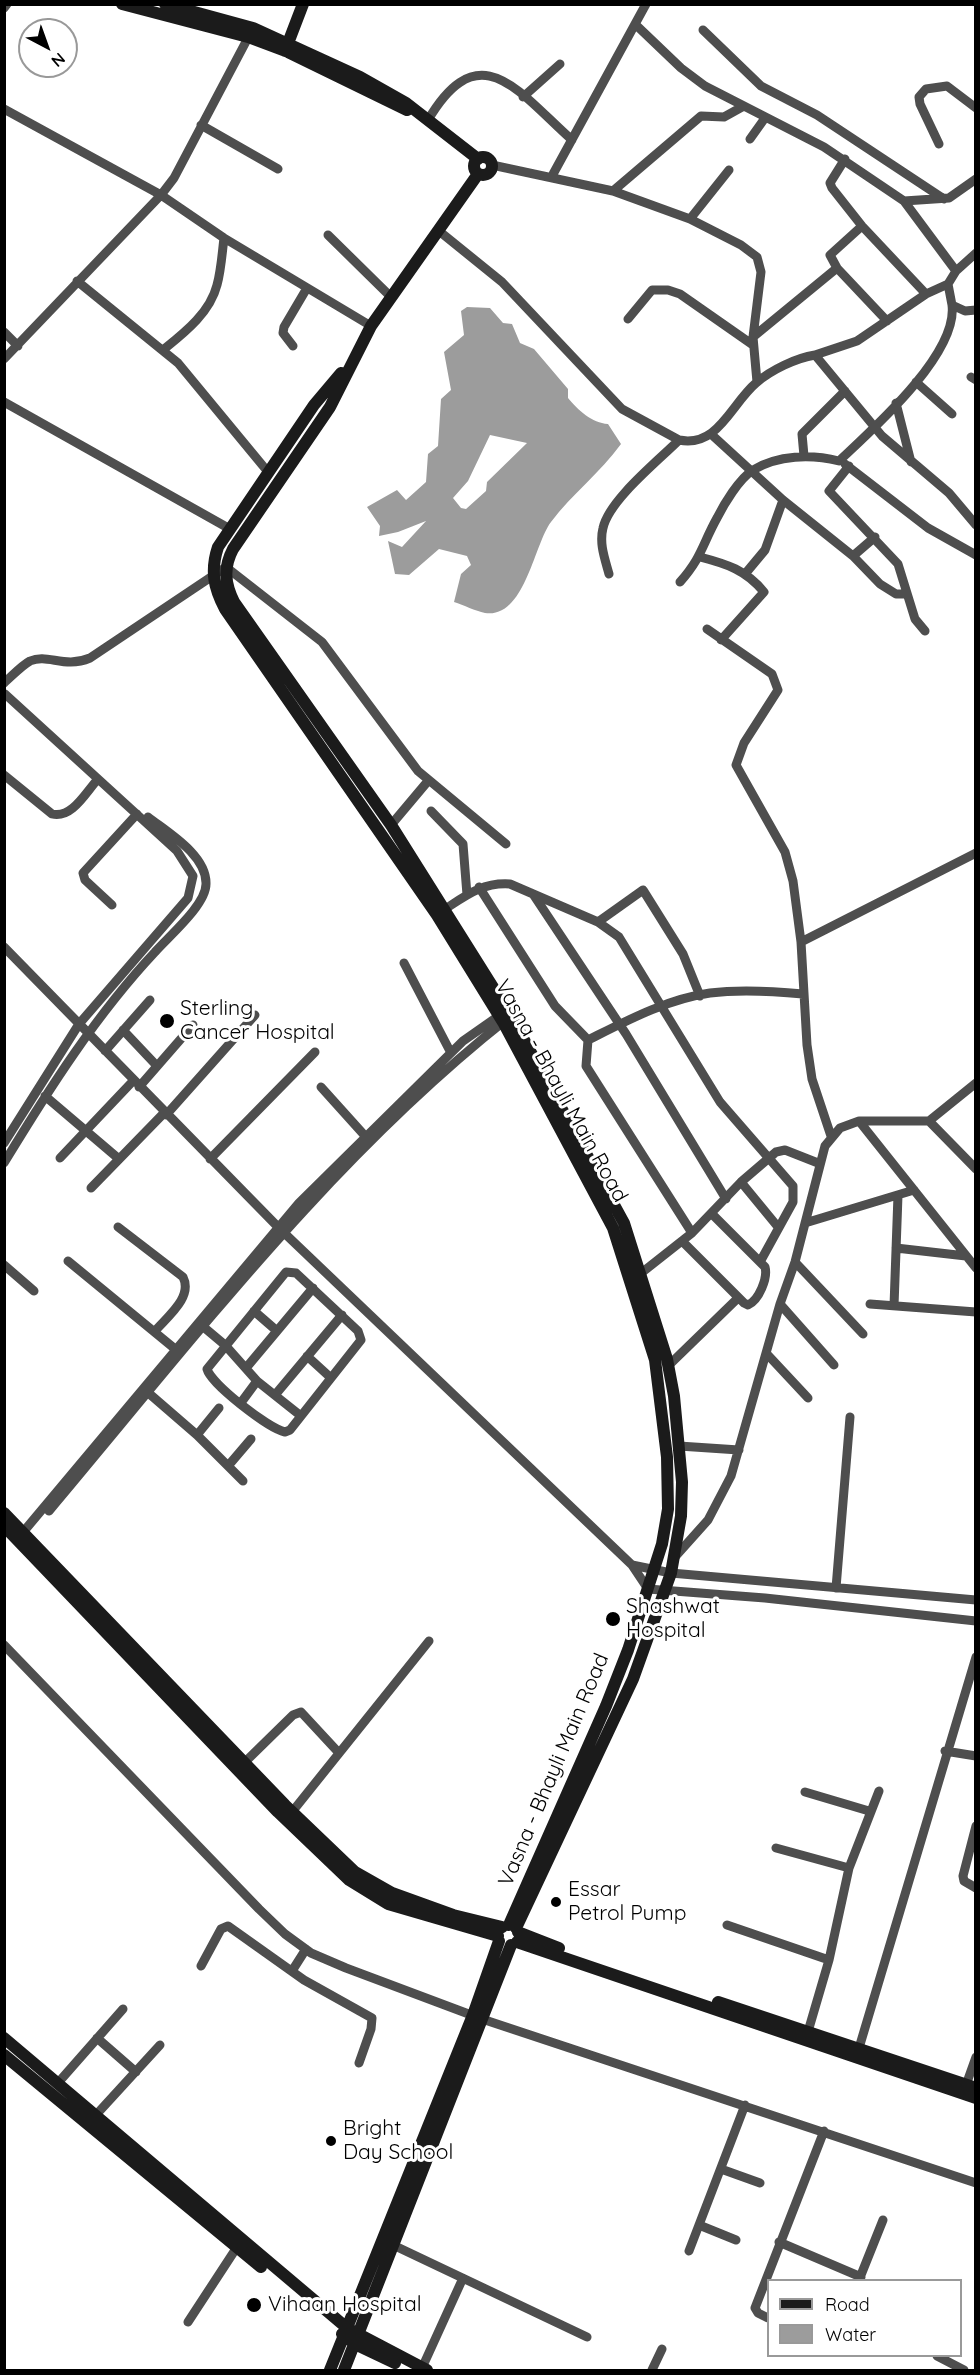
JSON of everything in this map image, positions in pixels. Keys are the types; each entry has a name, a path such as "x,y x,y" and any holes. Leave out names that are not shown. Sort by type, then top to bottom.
{"main road":[{"path":"122,4 250,33"},
{"path":"165,4 286,47 390,93 425,117 478,159 487,158 492,165 489,173 478,174 474,166 478,159"},
{"path":"286,47 303,4"},
{"name":"Vasna - Bhayli Main Road","path":"478,174 371,326 330,407 232,549 226,567 227,588 234,602 391,825 505,1016 624,1223 668,1366 679,1446 681,1516 671,1573 633,1679 509,1935"},
{"name":"Vasna - Bhayli Main Road","path":"351,362 314,405 218,547 213,573 216,591 225,609 441,912"},
{"name":"Vasna - Bhayli Main Road","path":"344,2370 509,1935 606,1706 654,1571 668,1509 666,1431 656,1360 614,1228 505,1016"},
{"path":"4,1513 22,1538 289,1815 334,1854 375,1885 509,1935 593,1961 975,2098"},
{"path":"4,1526 22,1538 245,1762 289,1815"},
{"name":"Vasna - Bhayli Main Road","path":"330,2370 477,2017"},
{"path":"807,2036 859,2048 971,2087"},
{"path":"4,2038 239,2243"},
{"path":"4,2055 356,2340 409,2370"},
{"path":"356,2340 425,2369"}],"street":[{"path":"552,176 646,4"},
{"path":"636,25 681,68 705,86 845,159 904,201 956,272"},
{"path":"703,30 761,86 817,115 944,198"},
{"path":"4,359 174,178 250,33"},
{"path":"523,97 560,64"},
{"path":"425,117 449,89 465,77 479,73 494,75 572,140"},
{"path":"939,144 920,104 919,97 926,88 947,86 975,108"},
{"path":"614,191 701,116 724,117 742,107"},
{"path":"4,109 160,195 224,238 371,326"},
{"path":"750,140 765,118"},
{"path":"201,126 279,169"},
{"path":"845,159 830,183 832,188 862,226 926,294"},
{"path":"492,165 614,191 690,219 741,245 757,257 761,281 753,341 757,382"},
{"path":"690,219 729,171"},
{"path":"904,201 954,195 975,178"},
{"path":"862,226 830,255 837,268 888,321"},
{"path":"439,231 502,282 622,409 679,440 690,442 712,435 757,382 786,365 857,341 926,294 948,284 956,272 975,253"},
{"path":"328,235 392,297"},
{"path":"163,350 187,330 209,303 217,286 224,238"},
{"path":"753,341 837,268"},
{"path":"77,281 163,350 188,375 268,472"},
{"path":"838,460 874,428 916,382 949,333 952,305 948,284"},
{"path":"293,346 283,333 284,327 307,288"},
{"path":"628,319 652,290 668,290 687,298 753,341"},
{"path":"952,305 970,310 975,318"},
{"path":"4,332 18,346"},
{"path":"815,356 874,428 949,493 975,525"},
{"path":"916,382 952,414"},
{"path":"804,456 802,434 845,391"},
{"path":"4,402 230,529"},
{"path":"896,403 912,463"},
{"path":"712,435 753,470 783,500 853,556 880,584 896,594 907,594"},
{"path":"609,574 601,545 606,518 624,495 679,440"},
{"path":"680,582 700,557 717,517 753,470 789,458 804,456 838,460 849,466 928,528 975,555"},
{"path":"849,466 829,491 875,537 898,564 903,573 915,620 925,631"},
{"path":"745,574 765,550 783,500"},
{"path":"853,556 875,537"},
{"path":"700,557 731,565 745,574 764,592 721,640"},
{"path":"4,683 29,662 42,658 66,664 90,658 213,573 226,567 322,642 418,771 506,844"},
{"path":"707,629 772,674 777,681 778,690 744,743 736,765 785,852 793,881 801,942 803,994 812,1079 831,1136"},
{"path":"4,1143 79,1023 189,898 193,876 177,851 5,695 16,673"},
{"path":"4,1163 45,1096 88,1033 152,954 192,912 203,895 206,884 204,871 180,842 81,763"},
{"path":"4,775 52,814 60,816 68,813 98,779"},
{"path":"391,825 428,781"},
{"path":"431,811 463,844 467,895"},
{"path":"112,905 86,880 83,873 137,814"},
{"path":"801,942 975,853"},
{"path":"441,912 479,887 496,883 510,884 612,930 625,946 659,1007 720,1102 792,1186 795,1194 793,1202 760,1262"},
{"path":"479,887 555,1006 588,1040 586,1066 692,1233"},
{"path":"598,922 643,890 683,954 700,996"},
{"path":"532,893 620,1024 726,1199"},
{"path":"4,947 165,1114 282,1230 632,1565 648,1589 975,1621"},
{"path":"404,963 451,1053"},
{"path":"588,1040 659,1007 700,996 760,990 803,994"},
{"path":"105,1051 150,1000"},
{"path":"92,1188 165,1114 255,1015"},
{"path":"282,1230 298,1203 451,1053 505,1016"},
{"path":"22,1538 282,1230 469,1048 505,1016"},
{"path":"60,1158 157,1066 193,1025"},
{"path":"123,1030 157,1066"},
{"path":"210,1159 315,1052"},
{"path":"674,1558 708,1520 731,1476 780,1304 795,1262 818,1163 831,1136 840,1128 859,1120 929,1121 975,1083"},
{"path":"321,1087 366,1137"},
{"path":"45,1096 119,1159"},
{"path":"859,1120 975,1268"},
{"path":"929,1121 975,1169"},
{"path":"640,1274 692,1233 741,1182 769,1158 785,1150 818,1163"},
{"path":"741,1182 778,1227"},
{"path":"805,1223 914,1190"},
{"path":"894,1306 898,1195"},
{"path":"682,1241 738,1298 748,1305 755,1301 767,1274 760,1262 712,1214"},
{"path":"118,1227 183,1277 187,1285 187,1293 155,1331"},
{"path":"896,1248 966,1256"},
{"path":"68,1261 178,1352"},
{"path":"795,1262 863,1334"},
{"path":"4,1265 34,1291"},
{"path":"286,1272 296,1273 313,1288 358,1331 361,1340 290,1430 285,1432 240,1404 207,1371 225,1345 286,1272"},
{"path":"246,1368 313,1288"},
{"path":"668,1366 738,1298"},
{"path":"780,1304 834,1365"},
{"path":"870,1304 975,1312"},
{"path":"254,1311 277,1331"},
{"path":"275,1395 342,1315"},
{"path":"202,1325 225,1345 257,1381 301,1416"},
{"path":"766,1353 808,1398"},
{"path":"307,1356 331,1378"},
{"path":"240,1404 257,1381"},
{"path":"146,1391 243,1481"},
{"path":"196,1435 219,1408"},
{"path":"836,1588 850,1417"},
{"path":"228,1466 251,1438"},
{"path":"679,1446 739,1450"},
{"path":"632,1565 671,1573 975,1600"},
{"path":"289,1815 429,1641"},
{"path":"5,1647 259,1909 306,1949 346,1968 477,2017 975,2183"},
{"path":"859,2048 945,1751 975,1657"},
{"path":"245,1762 293,1715 301,1712 339,1753"},
{"path":"945,1751 975,1756"},
{"path":"807,2036 829,1960 849,1868 869,1811 879,1791"},
{"path":"805,1792 869,1811"},
{"path":"975,1826 963,1876 964,1881 975,1888"},
{"path":"776,1848 849,1868"},
{"path":"727,1925 829,1960"},
{"path":"201,1966 220,1929 228,1926 291,1971 372,2018 371,2029 359,2063"},
{"path":"291,1971 306,1949"},
{"path":"57,2084 123,2009"},
{"path":"98,2038 136,2072"},
{"path":"95,2116 160,2045"},
{"path":"971,2087 975,2056"},
{"path":"689,2250 745,2105"},
{"path":"767,2318 758,2313 755,2308 824,2131"},
{"path":"721,2169 760,2183"},
{"path":"779,2242 860,2279 883,2220"},
{"path":"699,2225 736,2240"},
{"path":"188,2322 239,2243"},
{"path":"393,2245 587,2337"},
{"path":"425,2369 463,2278"},
{"path":"652,2370 662,2349"},
{"path":"941,2357 964,2370"}],"water":[{"path":"467,307 490,308 503,323 512,324 520,343 534,349 568,389 568,398 572,403 591,418 608,424 621,444 551,522 519,593 499,612 485,613 454,602 461,574 471,565 467,556 439,549 409,575 395,574 388,541 402,547 426,521 398,532 379,536 380,526 367,507 397,490 406,500 426,482 428,454 438,446 441,399 451,390 444,352 464,335 461,311","holes":["490,435 527,443 487,482 486,491 466,509 461,508 453,498 468,481"]}],"place":[{"name":"Sterling Cancer Hospital","path":"167,1021"},
{"name":"Shashwat Hospital","path":"613,1619"},
{"name":"Essar Petrol Pump","path":"556,1902"},
{"name":"Bright Day School","path":"331,2141"},
{"name":"Vihaan Hospital","path":"254,2305"}]}
